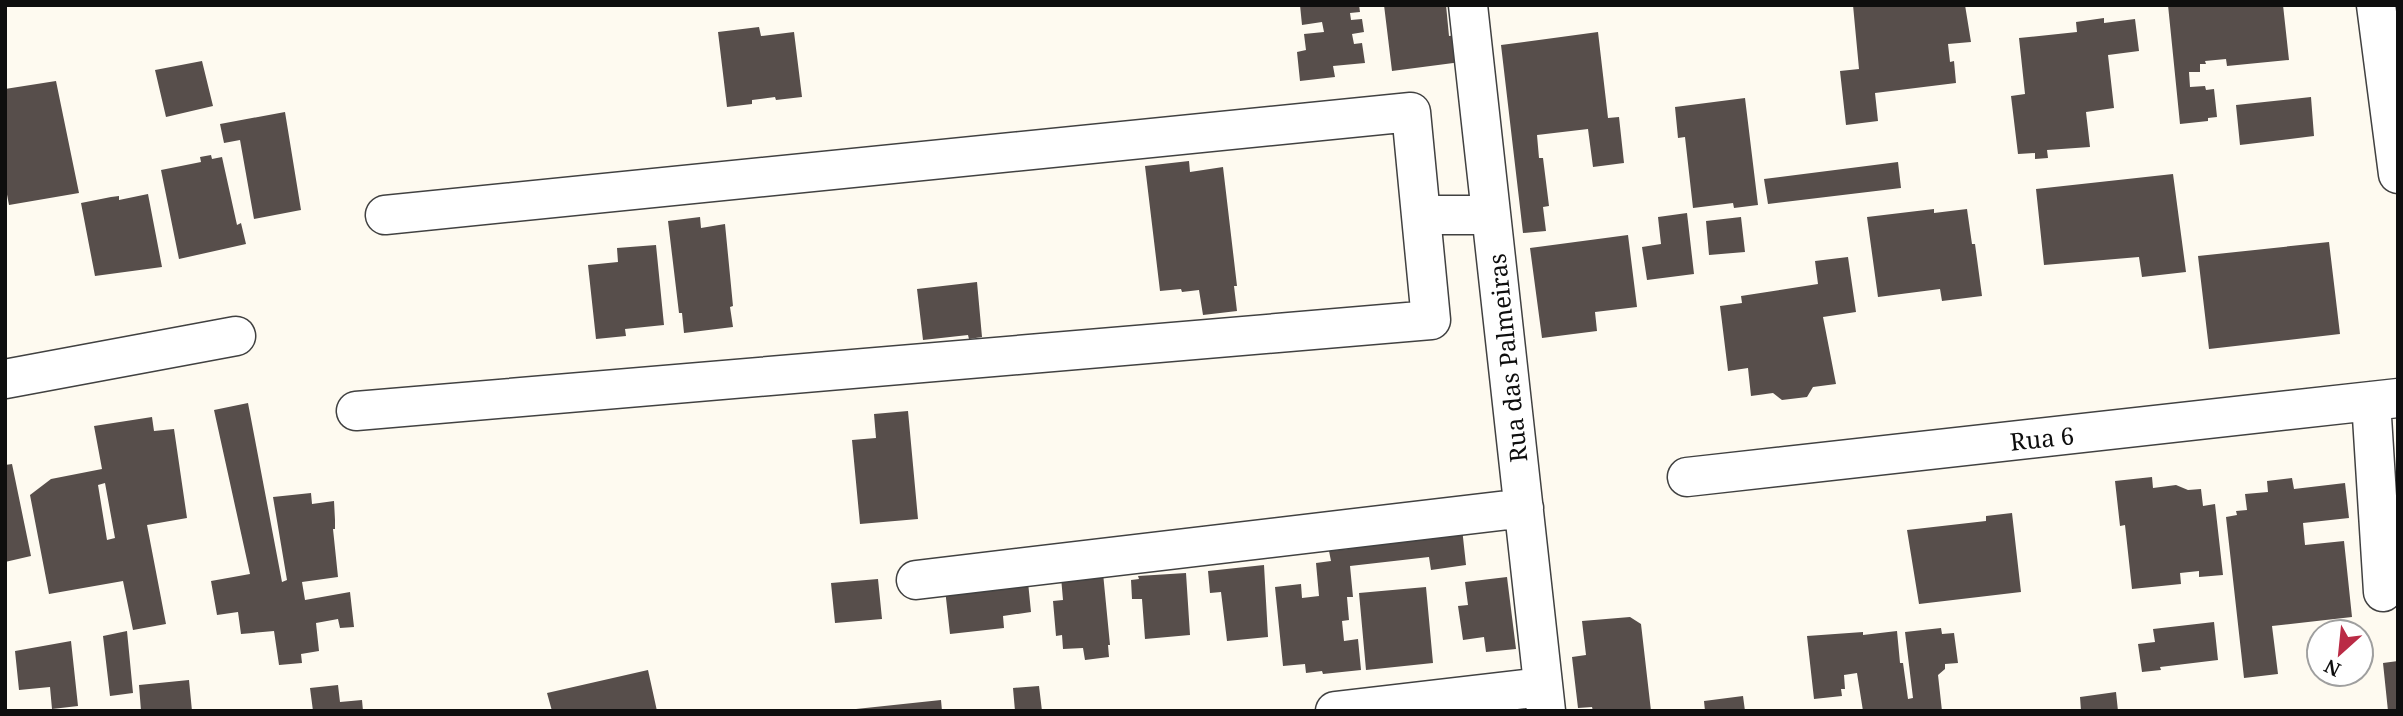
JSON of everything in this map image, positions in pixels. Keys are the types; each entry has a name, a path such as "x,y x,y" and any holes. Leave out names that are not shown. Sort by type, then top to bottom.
{"street":[{"name":"Rua das Palmeiras","path":"1468,5 1544,699"},
{"path":"2376,5 2398,174"},
{"path":"356,411 1431,320 1411,112 385,215"},
{"path":"1421,215 1491,215"},
{"path":"5,379 236,336"},
{"path":"2384,399 2384,592"},
{"name":"Rua 6","path":"1687,477 2384,399"},
{"path":"916,580 1524,508"},
{"path":"1335,711 1544,699"}],"building":[{"path":"1300,5 1359,5 1360,12 1350,13 1351,20 1362,19 1364,32 1352,34 1354,44 1362,43 1365,63 1333,66 1335,77 1300,81 1297,52 1306,50 1304,34 1324,32 1322,22 1302,25"},
{"path":"1384,5 1446,5 1449,36 1457,35 1461,62 1392,71"},
{"path":"1853,5 1965,5 1971,42 1948,44 1950,62 1954,61 1956,83 1875,93 1878,121 1846,125 1840,71 1859,69"},
{"path":"2168,5 2283,5 2289,60 2227,66 2226,59 2205,61 2206,64 2200,64 2200,72 2189,72 2190,87 2205,86 2206,90 2214,89 2217,117 2208,118 2208,121 2180,124"},
{"path":"2104,18 2104,23 2135,19 2139,51 2108,55 2114,108 2086,112 2090,147 2047,150 2048,158 2035,159 2035,153 2018,154 2011,96 2025,94 2019,38 2077,32 2076,22"},
{"path":"759,27 761,36 794,32 802,97 752,100 752,104 727,107 718,32"},
{"path":"1598,32 1608,118 1619,117 1624,163 1593,167 1588,129 1537,135 1549,206 1543,207 1546,231 1523,233 1501,45"},
{"path":"202,61 213,106 166,117 155,70"},
{"path":"56,81 79,193 9,205 5,184 5,89"},
{"path":"2311,97 2314,136 2240,145 2236,105"},
{"path":"1745,98 1758,205 1734,208 1733,203 1693,208 1685,137 1678,138 1675,107"},
{"path":"285,112 301,210 254,219 240,140 224,143 220,124"},
{"path":"211,155 212,159 222,157 237,225 241,223 246,244 179,259 161,170 201,162 200,157"},
{"path":"1189,161 1190,172 1223,167 1237,286 1234,286 1237,311 1203,315 1199,290 1160,291 1145,166"},
{"path":"1898,162 1901,188 1768,204 1764,179"},
{"path":"2173,174 2186,272 2142,277 2139,257 2044,265 2036,189"},
{"path":"148,194 162,267 95,276 81,203"},
{"path":"1934,209 1934,213 1967,209 1982,296 1942,301 1940,289 1878,297 1867,217"},
{"path":"1687,213 1694,274 1647,280 1642,247 1661,244 1658,217"},
{"path":"700,217 701,228 725,224 733,327 684,333 682,313 679,313 668,221"},
{"path":"1741,217 1745,252 1709,255 1706,221"},
{"path":"1628,235 1637,307 1595,312 1597,331 1542,338 1530,248"},
{"path":"2329,242 2340,334 2209,349 2198,256"},
{"path":"656,245 664,325 625,329 626,336 596,339 588,265 618,262 617,248"},
{"path":"1848,257 1856,312 1823,317 1836,384 1813,387 1807,397 1782,400 1773,393 1751,396 1748,368 1728,371 1720,306 1742,303 1741,296 1818,284 1815,261"},
{"path":"977,282 982,337 969,339 968,335 923,340 917,289"},
{"path":"248,403 282,582 287,580 273,497 311,493 312,504 334,501 333,529 338,577 302,582 305,600 350,592 354,627 340,628 338,619 316,623 319,651 301,654 302,663 279,665 274,631 241,634 238,612 217,615 211,581 250,574 214,410"},
{"path":"908,411 918,519 860,524 852,440 876,438 874,414"},
{"path":"152,417 154,431 174,429 187,518 147,525 166,624 133,630 123,581 49,594 30,495 51,479 102,469 94,426","holes":["105,483 115,538 107,540 98,485"]},
{"path":"12,464 31,556 5,562 5,465"},
{"path":"2152,477 2153,488 2176,485 2188,490 2201,489 2203,506 2215,504 2223,575 2199,577 2199,571 2180,573 2181,584 2132,589 2125,525 2120,526 2115,481"},
{"path":"2292,478 2294,489 2345,483 2349,518 2303,523 2305,545 2344,541 2352,617 2305,618 2305,622 2272,626 2278,674 2244,678 2226,517 2237,515 2236,511 2247,510 2245,494 2268,492 2267,481"},
{"path":"2012,513 2021,592 1919,604 1907,530 1986,521 1986,516"},
{"path":"1462,528 1466,565 1431,570 1429,557 1350,566 1353,597 1347,597 1349,620 1342,621 1344,641 1358,639 1361,670 1323,674 1322,671 1306,673 1305,664 1283,666 1275,587 1301,584 1302,598 1319,596 1316,563 1331,561 1329,551 1348,549 1347,540"},
{"path":"1264,565 1268,637 1227,641 1221,592 1210,593 1208,571"},
{"path":"1027,572 1031,612 1003,616 1004,628 950,634 944,580"},
{"path":"1103,573 1109,657 1085,660 1083,648 1063,649 1062,635 1056,636 1053,601 1063,600 1061,577"},
{"path":"1186,573 1190,635 1145,639 1142,599 1132,599 1131,580 1139,579 1138,576"},
{"path":"1507,577 1516,649 1486,652 1484,637 1463,640 1458,606 1468,605 1465,582"},
{"path":"878,579 882,619 835,623 831,583"},
{"path":"1426,587 1433,663 1366,670 1359,593"},
{"path":"1630,617 1641,624 1651,711 1593,711 1592,707 1578,708 1572,657 1586,655 1582,621"},
{"path":"2214,622 2218,660 2160,667 2161,670 2142,672 2138,644 2155,642 2153,629"},
{"path":"1941,628 1942,634 1954,633 1958,663 1945,664 1945,669 1938,675 1942,711 1863,711 1857,673 1844,675 1845,689 1841,689 1842,696 1814,699 1807,636 1863,632 1863,635 1897,631 1900,663 1903,663 1908,699 1913,698 1905,632"},
{"path":"127,631 133,693 110,696 103,636"},
{"path":"71,641 78,706 52,709 50,687 19,690 15,651"},
{"path":"2398,661 2398,711 2388,711 2383,663"},
{"path":"648,670 657,711 552,711 547,693"},
{"path":"189,680 192,711 141,711 139,685"},
{"path":"338,685 340,702 362,700 363,711 313,711 310,688"},
{"path":"1039,686 1042,711 1015,711 1013,688"},
{"path":"2116,692 2118,711 2081,711 2080,697"},
{"path":"1743,696 1745,711 1705,711 1704,701"},
{"path":"941,700 942,711 856,711 856,709"}]}
